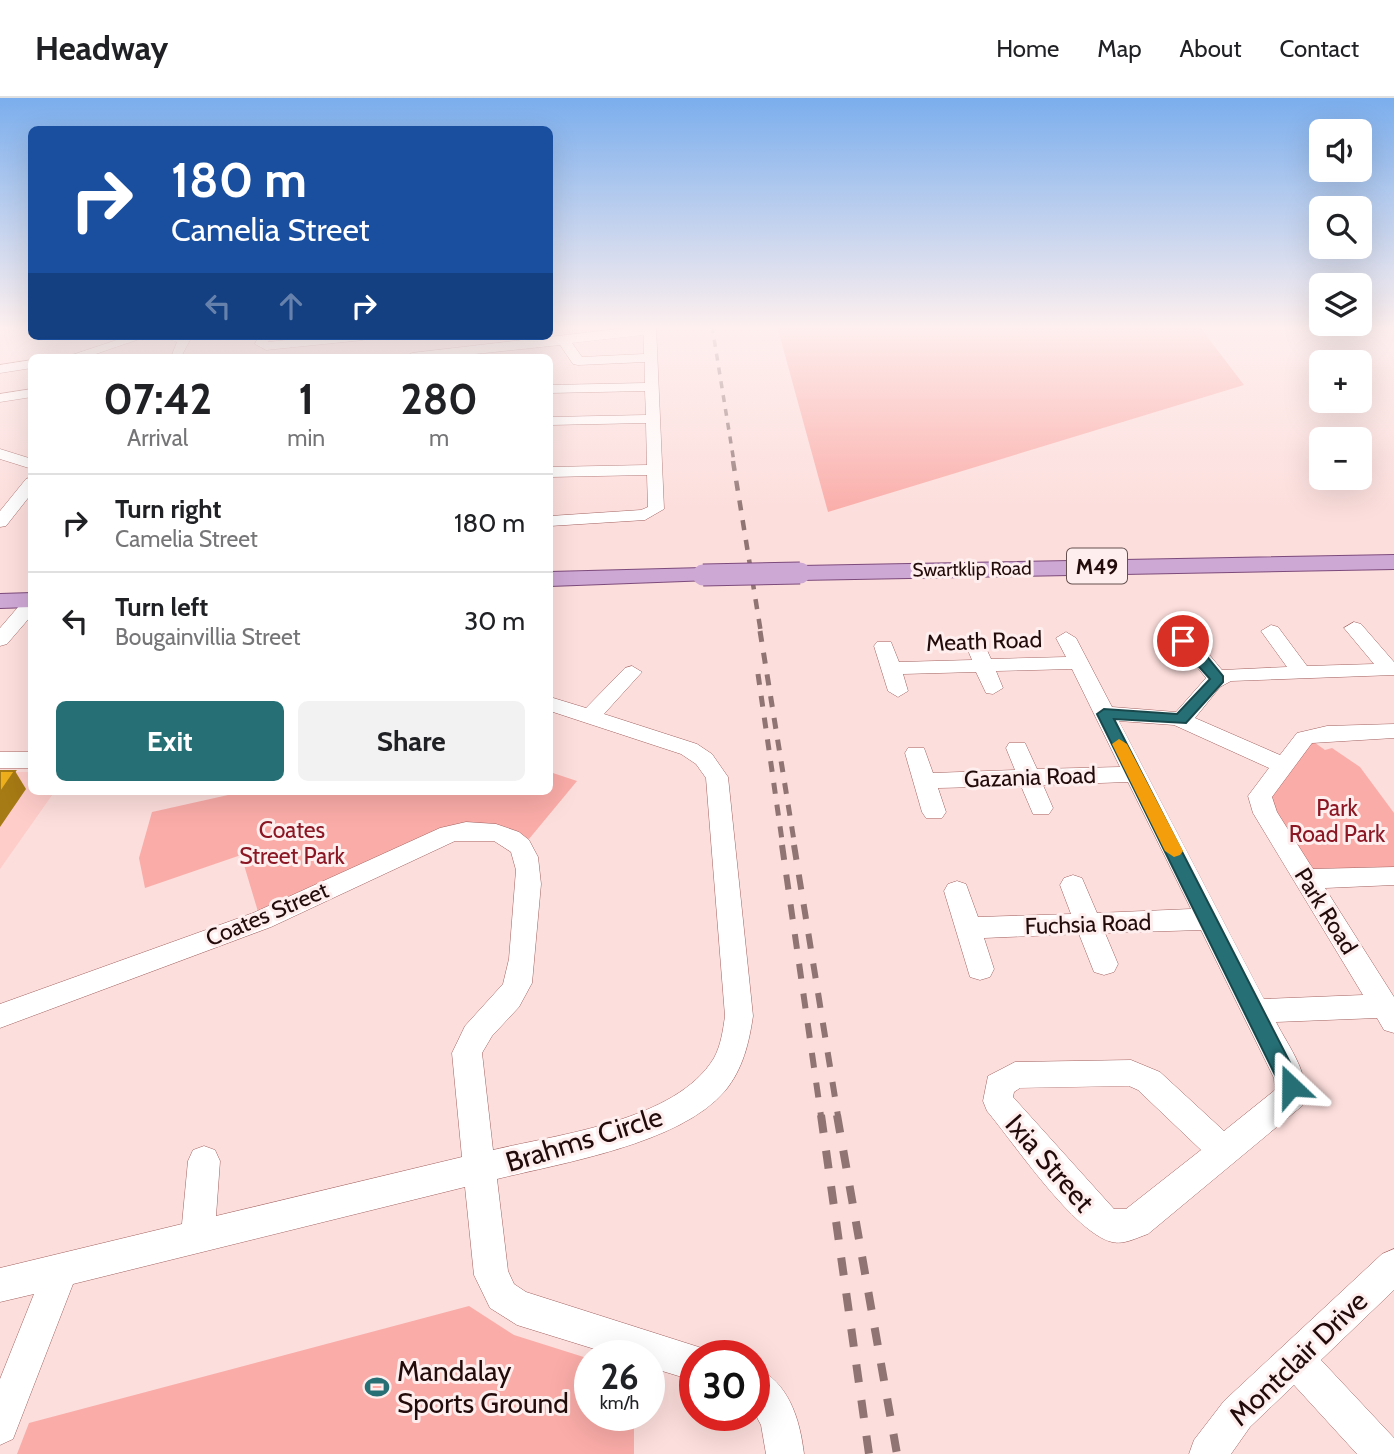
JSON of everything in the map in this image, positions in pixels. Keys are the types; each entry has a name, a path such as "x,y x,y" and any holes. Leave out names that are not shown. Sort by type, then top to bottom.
{"main road":[{"name":"Swartklip Road","path":"553,579 1214,563 1394,562"},
{"path":"0,601 28,601"}],"street":[{"path":"553,521 653,513 656,509 651,389"},
{"path":"0,398 28,394"},
{"path":"553,421 653,419"},
{"path":"0,454 28,463"},
{"path":"553,472 655,470"},
{"path":"0,522 28,487"},
{"path":"0,640 28,606"},
{"path":"1354,628 1392,669"},
{"path":"1271,631 1301,672"},
{"name":"Ixia Street","path":"1066,638 1289,1077 1291,1096 1224,1151 1136,1222 1126,1227 1110,1227 1093,1214 1003,1110 997,1092 999,1085 1015,1075 1122,1072 1139,1076 1224,1151"},
{"path":"1174,639 1191,646 1218,679"},
{"path":"975,643 993,688"},
{"path":"884,646 898,691"},
{"name":"Meath Road","path":"890,668 1078,663"},
{"path":"1181,720 1218,679 1237,673 1392,669"},
{"path":"590,717 632,672"},
{"name":"Brahms Circle","path":"0,1285 615,1135 680,1109 716,1079 736,1041 739,1016 717,777 709,765 689,749 553,705"},
{"path":"1104,714 1165,716 1181,720 1282,765"},
{"name":"Park Road","path":"1389,1014 1260,802 1261,792 1299,742 1313,735 1394,731"},
{"path":"1017,748 1041,808"},
{"path":"916,752 934,812"},
{"path":"0,760 28,760"},
{"name":"Gazania Road","path":"924,780 1135,774"},
{"name":"Coates Street","path":"0,1016 262,919 449,834 481,830 510,836 523,846 528,865 520,967 515,989 476,1032 467,1053 491,1275 502,1296 517,1307 679,1358"},
{"path":"1307,880 1394,876"},
{"path":"1073,886 1104,964"},
{"path":"957,891 980,969"},
{"name":"Fuchsia Road","path":"968,928 1209,919"},
{"path":"1255,1011 1389,1014"},
{"path":"198,1236 204,1161"},
{"name":"Montclair Drive","path":"1208,1454 1237,1414 1394,1266"},
{"path":"0,1426 61,1270"},
{"path":"1295,1359 1383,1454"},
{"path":"770,1404 777,1412 783,1428 785,1454"}],"shaded area":[{"path":"0,772 28,772 28,795 52,795 0,869"}],"green space":[{"path":"794,389 1230,389 828,512"},
{"name":"Park Road Park","path":"1311,740 1325,750 1332,748 1360,767 1394,813 1394,871 1325,873 1307,868 1268,795"},
{"name":"Coates Street Park","path":"553,773 577,781 529,839 487,824 259,915 241,855 145,888 139,858 152,812 228,795 553,795"},
{"name":"Mandalay Sports Ground","path":"469,1306 514,1335 574,1354 574,1431 634,1431 634,1454 17,1454 29,1423"}],"building":[{"path":"0,771 15,771 0,793"}],"railway":[{"path":"722,389 734,462"},
{"path":"733,461 761,633"},
{"path":"760,631 795,847"},
{"path":"758,674 783,847"},
{"path":"782,845 821,1116"},
{"path":"794,845 838,1116"},
{"path":"821,1115 869,1454"},
{"path":"837,1115 897,1454"}],"slow traffic":[{"path":"1119,744 1174,851"}],"place":[{"name":"Mandalay Sports Ground","path":"377,1387"}],"route":[{"path":"1183,641 1191,646 1218,679 1181,720 1165,716 1104,714 1289,1077 1291,1086"}]}
